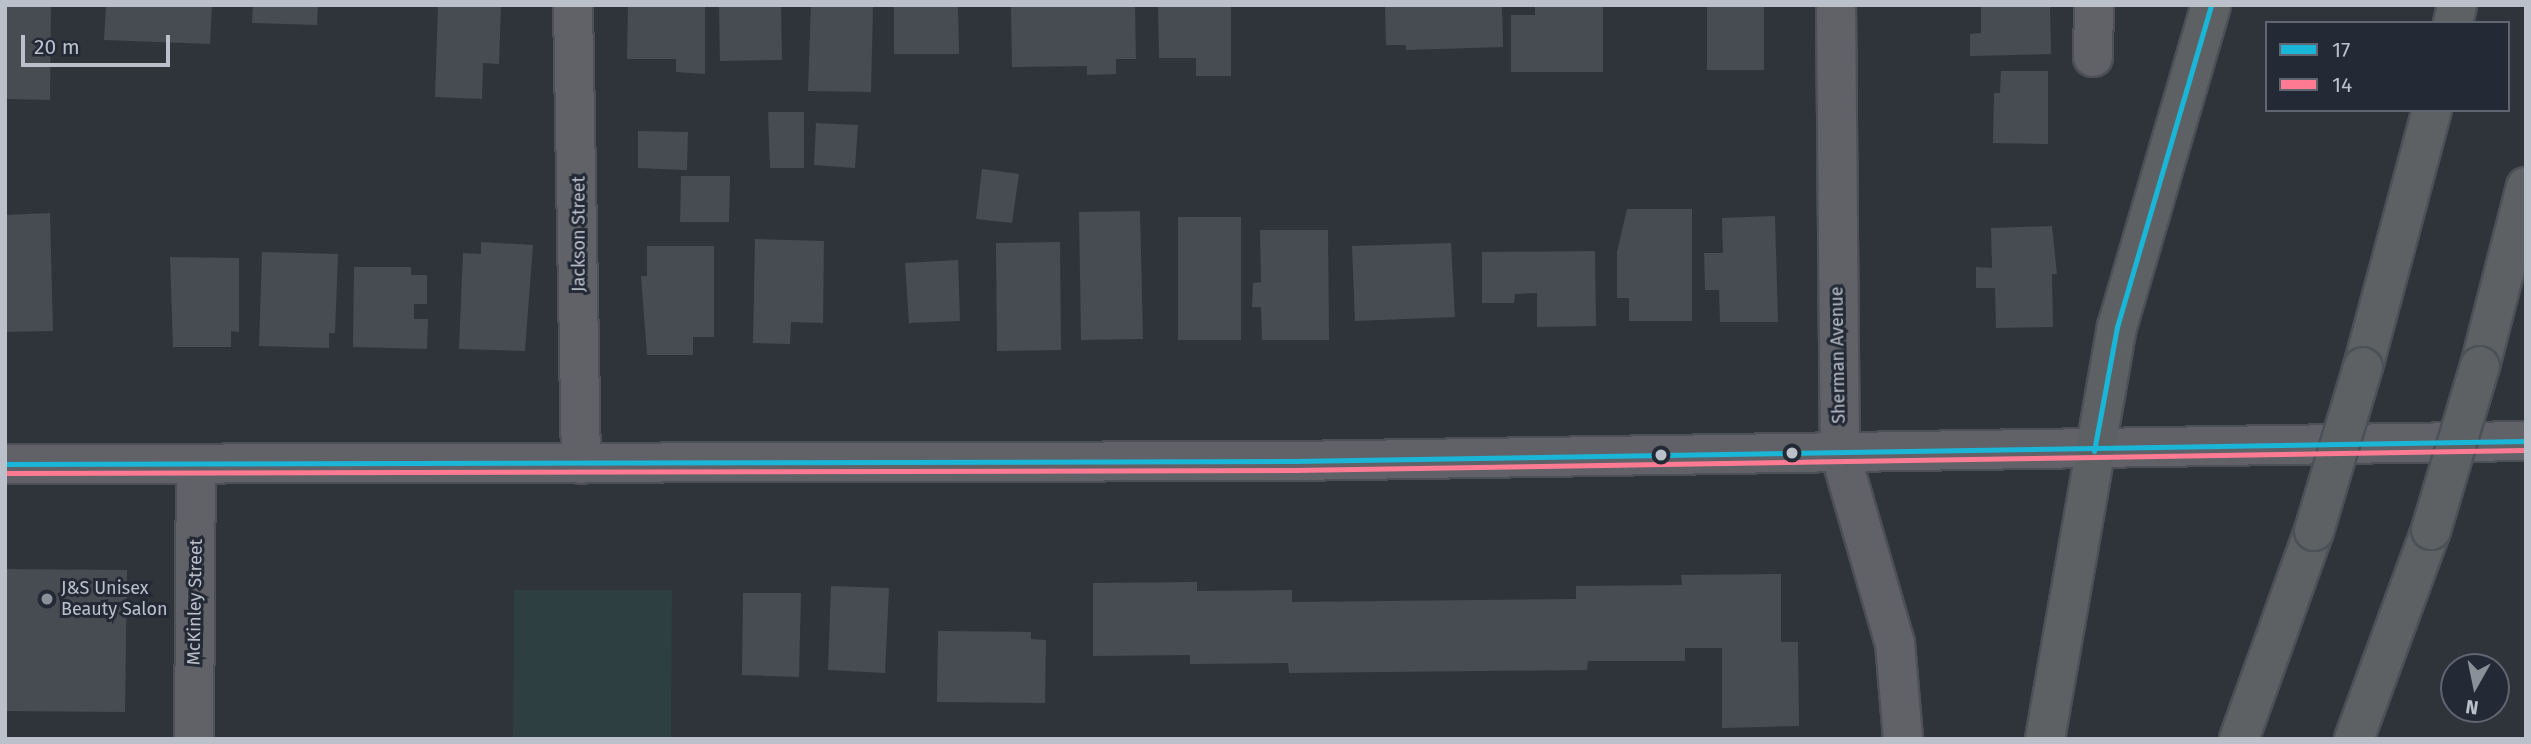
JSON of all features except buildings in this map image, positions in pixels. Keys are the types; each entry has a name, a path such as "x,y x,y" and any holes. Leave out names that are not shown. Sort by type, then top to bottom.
{"highway":[{"path":"2045,739 2117,327 2211,5"},
{"path":"2239,739 2314,531 2363,367 2431,112"},
{"path":"2354,739 2431,530 2480,366 2526,187"}],"street":[{"name":"Jackson Street","path":"573,5 581,464"},
{"name":"Sherman Avenue","path":"1836,5 1840,453 1895,643 1903,739"},
{"path":"2093,57 2094,5"},
{"path":"5,464 581,464 2094,451 2526,441"},
{"name":"McKinley Street","path":"194,739 196,466"}],"shaded area":[{"path":"514,590 672,590 671,739 513,739"}],"transit line":[{"name":"17","path":"2094,451 2117,327 2211,5"},
{"name":"17","path":"5,464 1294,461 2526,441"},
{"name":"14","path":"5,473 1294,470 2526,450"}],"place":[{"name":"J&S Unisex Beauty Salon","path":"47,599"}]}
